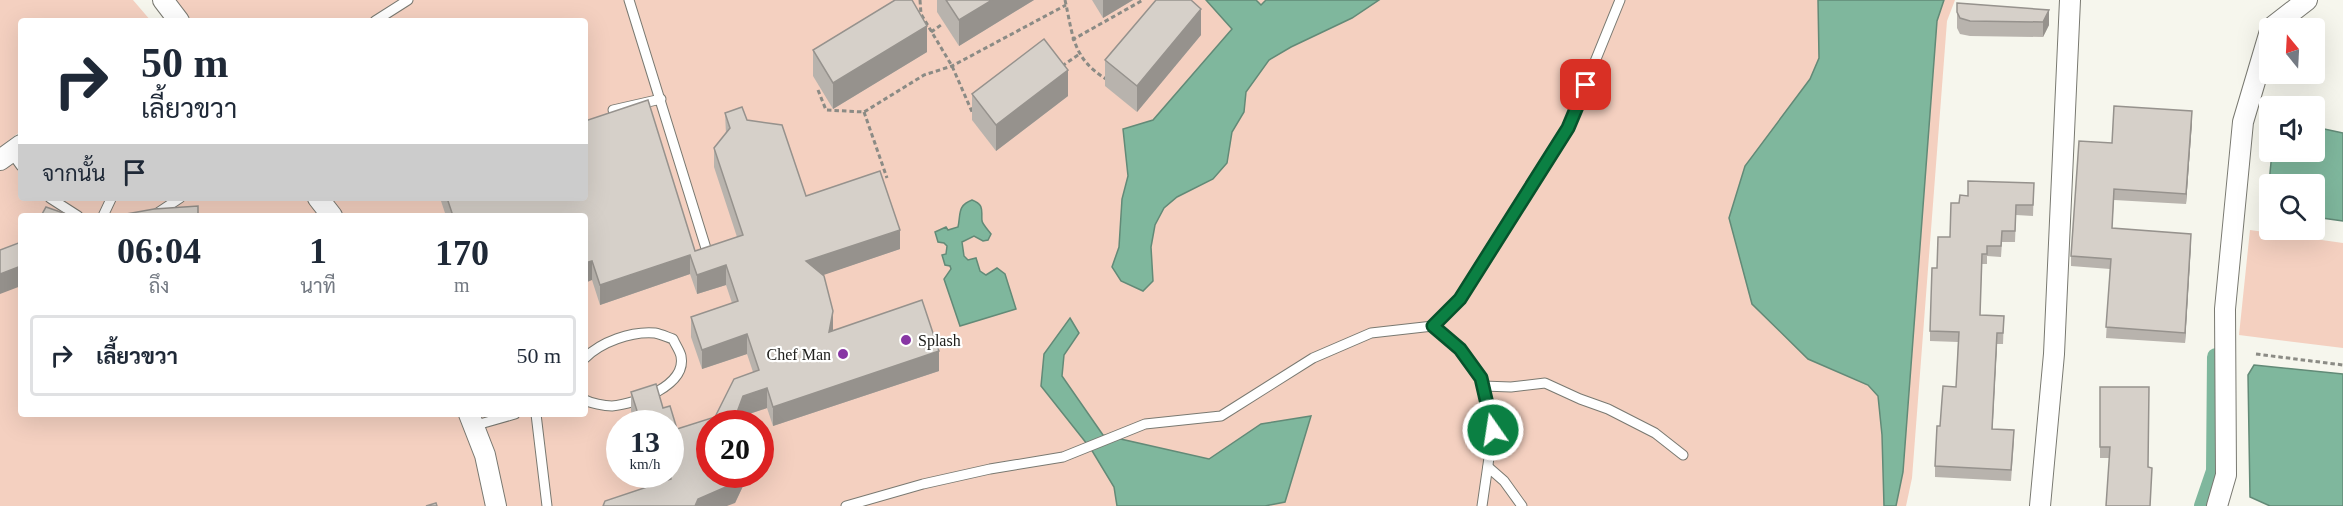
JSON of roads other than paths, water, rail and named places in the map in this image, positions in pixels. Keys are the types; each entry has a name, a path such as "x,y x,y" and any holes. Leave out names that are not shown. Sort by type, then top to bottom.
{"street":[{"path":"163,0 177,18"},
{"path":"2040,506 2054,354 2070,0"},
{"path":"2285,18 2307,0"},
{"path":"2217,506 2226,475 2225,309 2243,122 2259,67"},
{"path":"320,201 330,213"},
{"path":"471,420 485,455 496,506"}],"lane":[{"path":"380,18 408,0"},
{"path":"629,0 709,258"},
{"path":"846,506 934,481 990,469 1063,458 1145,424 1221,417 1313,358 1371,333 1433,326 1460,299 1568,128 1620,0"},
{"path":"613,110 660,99"},
{"path":"55,201 73,213"},
{"path":"158,213 176,201"},
{"path":"1433,326 1460,349 1481,378 1493,430 1482,506"},
{"path":"588,355 594,349 617,339 637,334 656,333 673,339 681,356 678,374 666,388 638,400 611,406 588,401"},
{"path":"1483,386 1511,387 1545,383 1608,409 1655,433 1683,455"},
{"path":"471,420 493,417"},
{"path":"536,417 547,506"},
{"path":"1488,467 1504,481 1522,506"}],"waterway":[{"path":"2203,506 2215,471 2216,357"}],"place":[{"name":"Splash","path":"906,340"},
{"name":"Chef Man","path":"843,354"}]}
